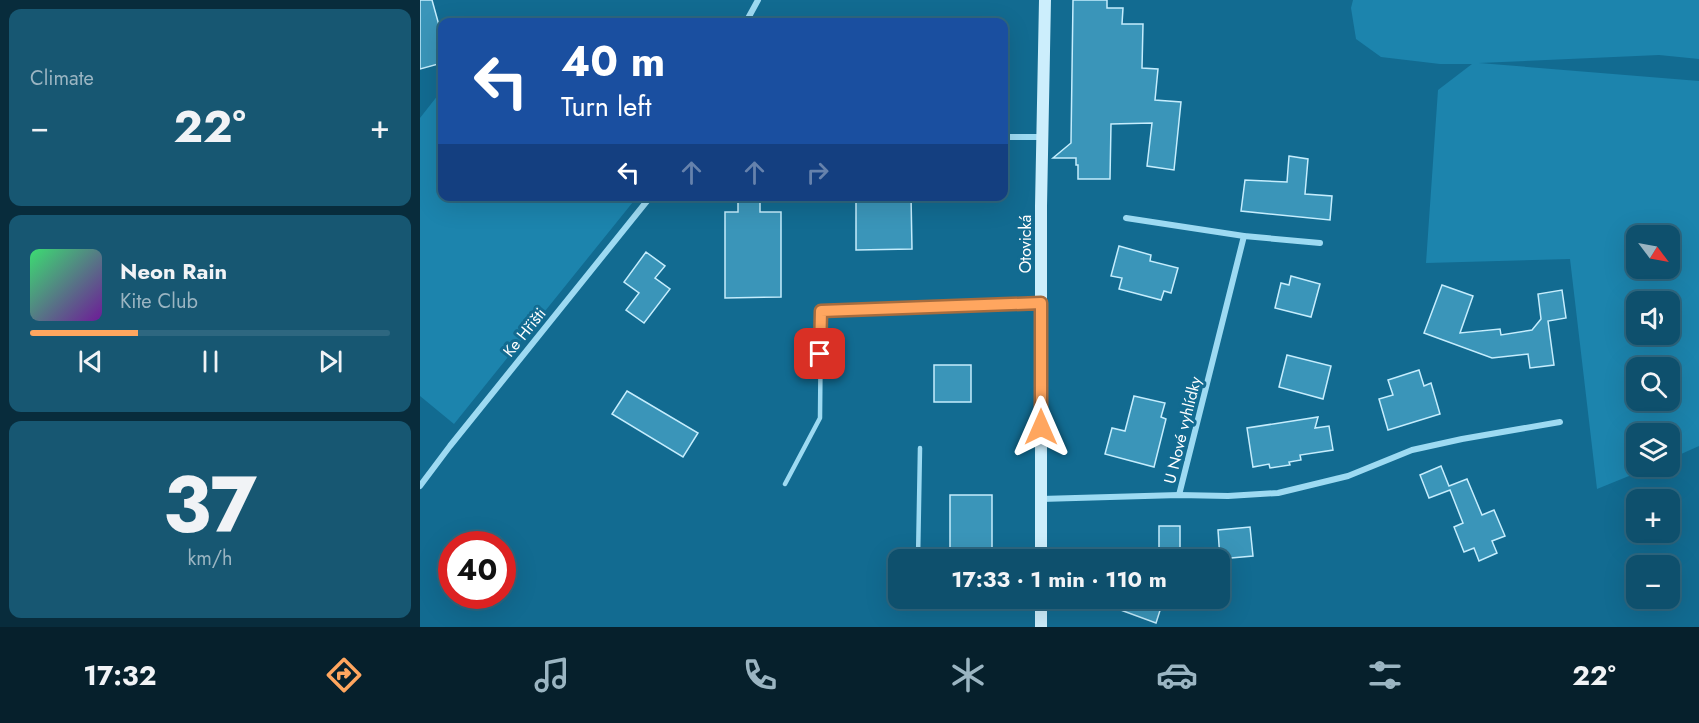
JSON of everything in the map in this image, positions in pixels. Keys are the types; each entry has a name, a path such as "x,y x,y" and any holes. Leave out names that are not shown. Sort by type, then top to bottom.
{"street":[{"path":"748,18 758,0"},
{"name":"Otovická","path":"1041,549 1042,136 1045,0"},
{"path":"1008,137 1042,136"},
{"name":"Ke Hřišti","path":"420,486 647,201"},
{"path":"1126,218 1244,236 1320,243"},
{"name":"U Nové vyhlídky","path":"1244,236 1179,495 1228,496 1278,493 1348,476 1412,450 1560,422"},
{"path":"1041,499 1179,495"},
{"path":"1041,609 1041,627"}],"lane":[{"path":"785,484 820,418 821,311 1041,303"},
{"path":"918,549 920,448"}],"shaded area":[{"path":"1353,0 1699,0 1699,59 1659,55 1479,63 1699,81 1699,446 1680,455 1680,423 1626,423 1626,477 1597,489 1570,259 1426,263 1438,90 1472,64 1440,64 1381,57 1356,39 1351,8"},
{"path":"438,95 438,201 634,201 454,424 420,396 420,118"}],"building":[{"path":"420,0 432,0 438,22 438,64 420,69"},
{"path":"1073,0 1107,0 1107,8 1123,8 1122,24 1143,24 1142,68 1158,69 1155,100 1181,102 1174,170 1147,166 1152,123 1111,124 1110,179 1078,179 1076,158 1053,158 1071,143"},
{"path":"1289,156 1308,159 1305,194 1332,196 1330,220 1241,211 1245,180 1287,182"},
{"path":"738,201 760,201 760,212 781,212 781,297 725,298 725,212 738,212"},
{"path":"856,201 911,201 912,249 856,250"},
{"path":"1119,246 1151,255 1150,261 1178,268 1171,293 1164,291 1161,300 1119,289 1122,278 1111,276"},
{"path":"646,252 665,266 655,278 670,289 644,323 626,310 639,293 624,282"},
{"path":"1291,276 1320,284 1311,317 1275,308 1281,283 1289,285"},
{"path":"1442,285 1473,296 1460,333 1500,329 1501,335 1532,330 1541,319 1538,294 1562,290 1566,318 1548,321 1554,365 1530,368 1528,354 1492,358 1424,333"},
{"path":"1287,355 1331,366 1323,399 1279,387"},
{"path":"934,365 971,365 971,402 934,402"},
{"path":"1419,370 1424,386 1431,383 1440,414 1388,430 1379,399 1393,395 1388,380"},
{"path":"627,391 698,433 683,457 612,414"},
{"path":"1134,396 1165,403 1161,417 1166,419 1154,467 1105,454 1112,428 1125,431"},
{"path":"1318,417 1315,428 1329,426 1333,450 1300,455 1301,460 1289,462 1290,465 1270,468 1269,464 1253,467 1247,428"},
{"path":"1441,466 1449,486 1467,479 1482,515 1494,510 1505,536 1492,541 1497,553 1479,561 1474,548 1464,552 1454,527 1463,523 1450,490 1429,498 1420,475"},
{"path":"950,495 992,495 992,548 950,548"},
{"path":"1159,526 1180,526 1180,549 1159,549"},
{"path":"1250,527 1253,556 1230,558 1230,549 1219,549 1218,530"},
{"path":"1118,609 1160,609 1156,623"}],"route":[{"path":"820,354 821,311 1041,303 1041,427"}]}
